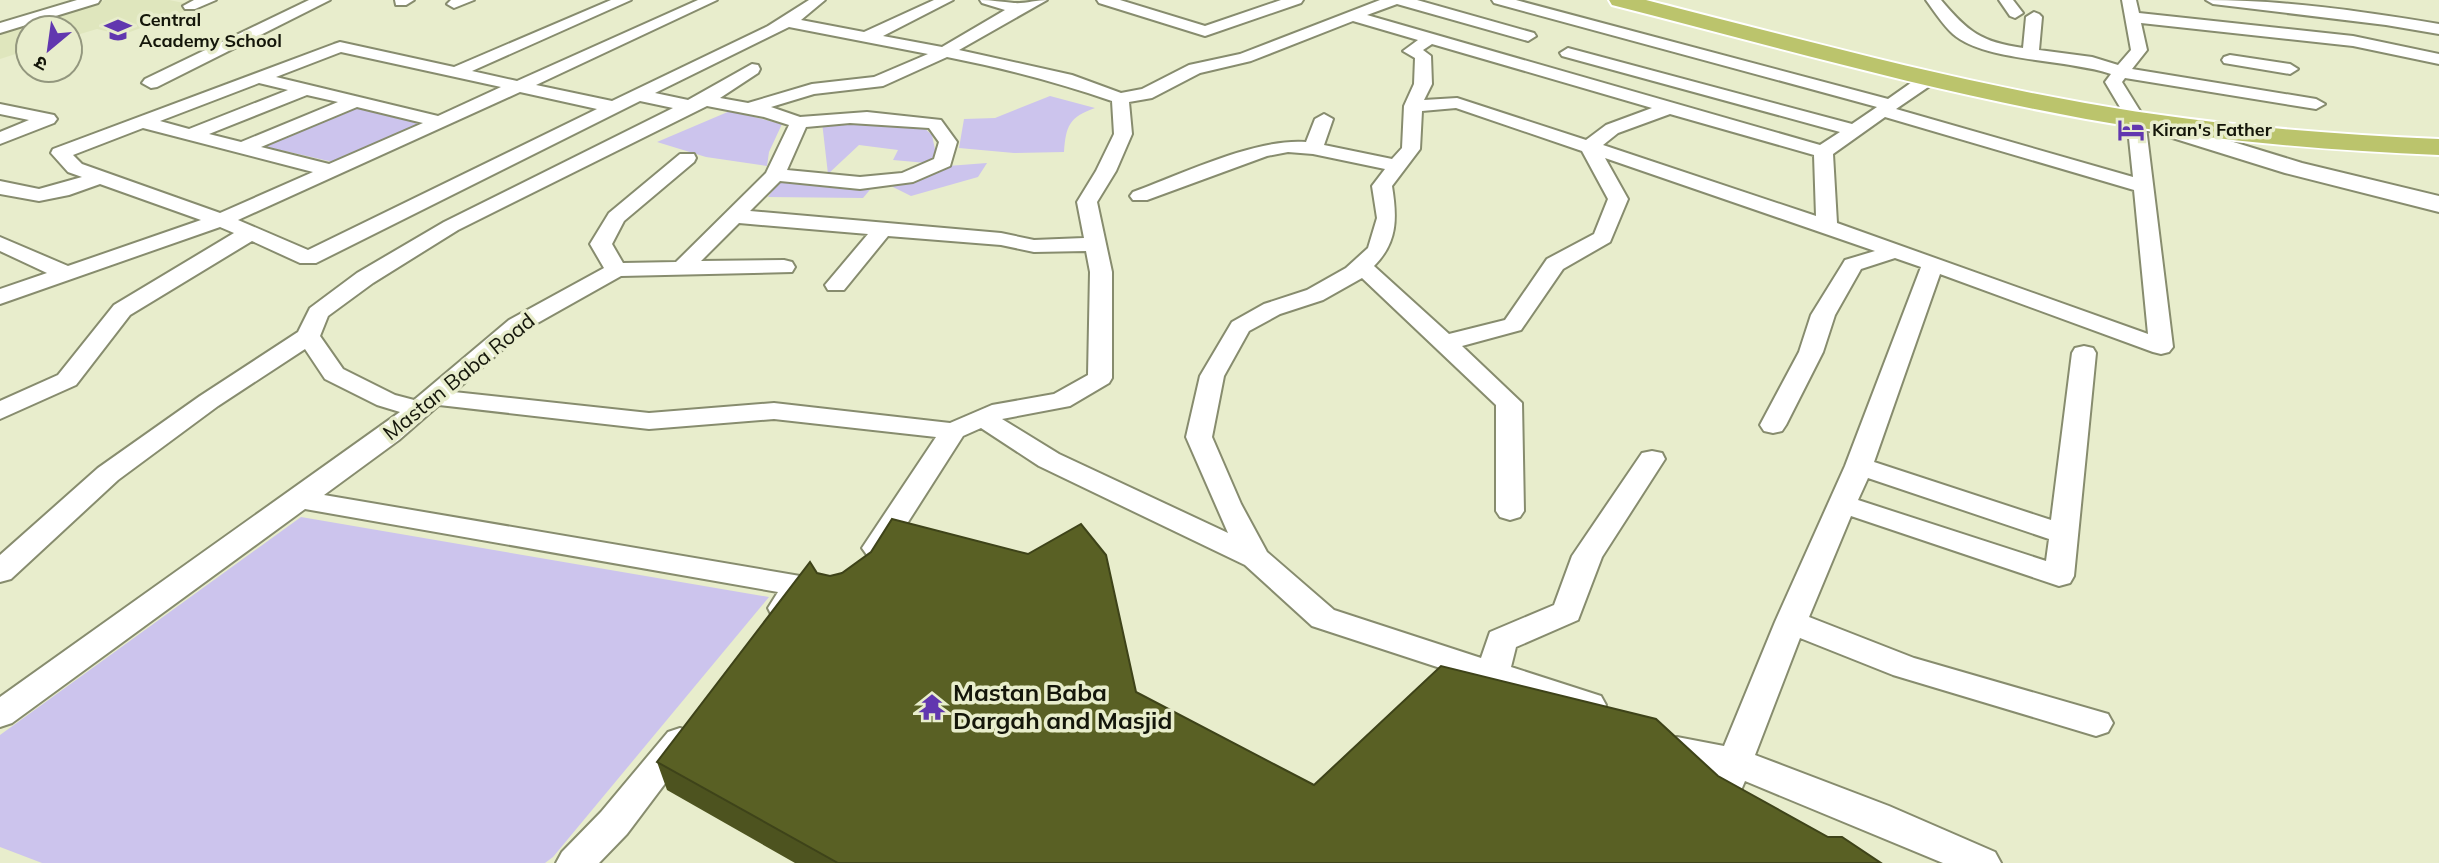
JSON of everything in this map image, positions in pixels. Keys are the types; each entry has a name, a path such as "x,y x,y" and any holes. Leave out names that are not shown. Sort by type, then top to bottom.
{"highway":[{"path":"1620,0 1931,77 2083,111 2226,126 2439,140"},
{"path":"1649,1 1971,81 2134,116 2230,133 2439,147"}],"street":[{"path":"0,28 93,0"},
{"path":"190,6 209,0"},
{"path":"151,83 195,63 212,51 284,19 298,9 324,0"},
{"path":"456,72 624,0"},
{"path":"0,297 221,220 522,87 710,0"},
{"path":"614,107 340,47 60,153 75,168 221,220 308,258 614,107 785,22 808,10 818,0"},
{"path":"867,37 947,0"},
{"path":"987,0 1017,9"},
{"path":"749,108 812,89 877,82 943,53 1017,9 1040,0"},
{"path":"1104,0 1205,31 1296,0"},
{"path":"785,22 1013,65 1066,79 1120,98 1146,94 1195,69 1245,58 1393,0"},
{"path":"1401,0 1528,36"},
{"path":"1499,0 1886,108 2144,186"},
{"path":"1933,0 1961,32 1999,49 2092,62 2121,72 2316,104"},
{"path":"2006,0 2015,13"},
{"path":"1413,106 1457,103 1826,226 2161,347 2134,116 2113,82 2139,50 2129,0"},
{"path":"2213,0 2435,28"},
{"path":"2392,5 2435,28"},
{"path":"1350,15 1823,152"},
{"path":"2031,54 2034,17"},
{"path":"2133,17 2353,41 2439,59"},
{"path":"1487,55 1566,18"},
{"path":"1533,68 1614,31"},
{"path":"1255,558 1227,504 1199,437 1212,376 1240,327 1272,309 1315,295 1362,265 1378,250 1387,218 1382,186 1411,149 1413,106 1423,84 1423,56 1411,51 1428,38"},
{"path":"2227,40 2234,91"},
{"path":"1568,53 1854,130"},
{"path":"2230,60 2290,69"},
{"path":"0,572 108,474 209,401 308,336 318,313 365,278 451,226 697,103 752,69"},
{"path":"1823,152 1931,77"},
{"path":"258,78 443,122"},
{"path":"190,135 307,89"},
{"path":"638,95 749,108 799,123 830,117 889,116 935,124 948,142 943,162 906,178 860,183 775,175"},
{"path":"308,336 334,374 386,400 427,404 649,421 774,411 953,431 1001,410 1061,401 1100,378 1101,272 1087,202 1123,134 1120,98"},
{"path":"243,148 356,101"},
{"path":"1589,147 1612,129 1669,107"},
{"path":"0,138 48,119 3,110"},
{"path":"2134,116 2294,168 2439,204"},
{"path":"1313,148 1324,120"},
{"path":"141,122 333,171"},
{"path":"682,268 775,175 799,123"},
{"path":"1099,183 1146,203 1261,152 1288,146 1313,148 1397,166"},
{"path":"1444,343 1513,325 1555,264 1603,238 1618,199 1589,147"},
{"path":"1823,152 1826,226"},
{"path":"616,270 601,244 616,217 687,158"},
{"path":"0,187 23,196 57,192 100,177"},
{"path":"734,216 1001,239 1034,246 1096,244"},
{"path":"836,285 882,230"},
{"path":"0,411 67,380 122,310 250,233"},
{"path":"0,243 66,274"},
{"path":"1773,425 1811,352 1823,315 1853,265 1895,251"},
{"path":"1735,786 1791,622 1859,466 1933,264"},
{"path":"1362,265 1509,403 1510,511"},
{"path":"682,268 784,267"},
{"name":"Mastan Baba Road","path":"0,714 427,404 517,325 616,270 682,268"},
{"path":"1843,504 2059,576 2084,353"},
{"path":"983,418 1049,460 1255,558 1323,618 1493,676 1620,714"},
{"path":"863,571 953,431"},
{"path":"1493,676 1500,640 1567,612 1587,556 1653,459"},
{"path":"1859,466 2064,534"},
{"path":"299,499 800,586 768,628"},
{"path":"1791,622 1904,667 2096,723"},
{"path":"575,863 614,823 696,721"},
{"path":"1665,740 1735,786 1876,817 1982,863"}],"shaded area":[{"name":"Central Academy School","path":"105,0 169,0 199,6 122,35 97,29 84,33 84,14 58,14"},
{"name":"Central Academy School","path":"14,27 14,54 0,59 0,31"},
{"path":"1050,96 1095,108 1079,115 1070,124 1064,152 1014,153 959,148 964,119 995,118"},
{"path":"356,104 427,123 333,162 254,144"},
{"path":"730,111 782,124 769,152 767,166 706,157 657,142"},
{"path":"822,122 922,126 932,135 938,164 893,160 898,150 859,145 828,174"},
{"path":"987,163 978,177 911,196 887,184 948,166"},
{"path":"780,180 874,185 863,198 768,197"},
{"path":"301,517 769,597 553,857 545,863 42,863 0,847 0,735"}],"building":[{"name":"Mastan Baba Dargah and Masjid","path":"892,519 1028,554 1081,524 1106,555 1136,692 1314,785 1441,666 1656,719 1718,776 1828,837 1842,837 1881,863 838,863 657,762 810,562 817,573 830,576 842,573 871,552"}],"place":[{"name":"Central Academy School","path":"118,30"},
{"name":"Kiran's Father","path":"2131,130"},
{"name":"Mastan Baba Dargah and Masjid","path":"932,707"}]}
